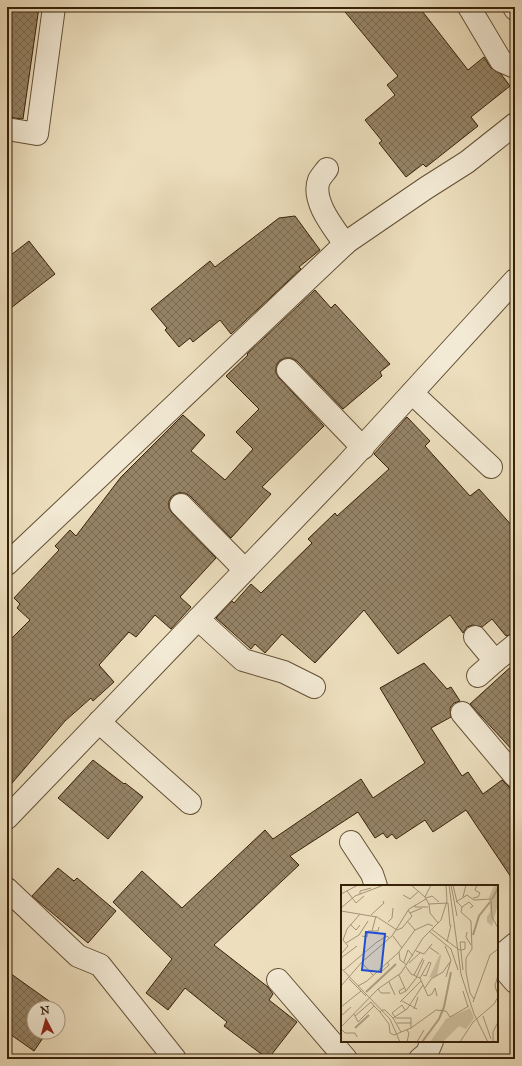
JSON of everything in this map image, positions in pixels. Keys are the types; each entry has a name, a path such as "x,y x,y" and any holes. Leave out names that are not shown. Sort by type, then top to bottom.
{"street":[{"path":"7,129 37,134 54,7"},
{"path":"469,7 501,61 515,66"},
{"path":"7,564 345,244 426,188 467,162 515,124"},
{"path":"327,169 319,180 319,193 322,207 329,222 345,244"},
{"path":"7,818 363,448 515,280"},
{"path":"288,370 363,448"},
{"path":"412,393 491,467"},
{"path":"181,505 246,570"},
{"path":"198,619 243,660 284,672 314,688"},
{"path":"475,637 495,661"},
{"path":"478,676 515,645"},
{"path":"462,713 515,776"},
{"path":"99,722 190,803"},
{"path":"351,842 372,874 376,885"},
{"path":"7,889 78,956 100,965 175,1059"},
{"path":"498,959 515,944"},
{"path":"498,961 515,982"},
{"path":"278,980 346,1059"},
{"path":"420,1059 427,1053 432,1042"}],"building":[{"path":"7,7 39,7 23,119 7,117"},
{"path":"341,7 419,7 468,70 484,57 491,68 501,74 510,86 471,117 478,126 426,167 423,164 406,177 379,143 382,141 365,120 395,95 387,85 398,76"},
{"path":"295,216 320,250 299,267 301,269 231,334 220,320 193,342 190,338 179,347 165,330 167,328 151,309 210,261 215,267 279,218"},
{"path":"29,241 55,274 7,311 7,258"},
{"path":"315,290 331,308 335,304 390,364 380,372 382,376 343,409 297,361 291,358 285,358 279,361 276,367 276,373 279,378 324,426 262,487 271,494 231,538 190,496 185,493 178,493 172,496 169,501 169,508 172,513 216,558 180,597 191,607 171,629 155,615 136,637 129,632 99,665 114,682 93,701 91,698 65,721 7,789 7,643 30,620 17,608 20,604 14,598 59,550 55,546 70,530 76,536 121,477 183,415 205,435 191,451 225,480 253,449 236,432 259,409 226,376 248,355 247,354"},
{"path":"407,417 430,441 425,446 470,496 479,489 515,529 515,633 506,636 492,619 482,627 473,625 467,627 463,633 450,615 398,654 364,610 315,663 282,634 265,653 255,644 251,649 216,618 232,601 234,603 251,584 261,593 312,543 308,539 335,513 337,516 389,469 374,454"},
{"path":"424,663 447,689 451,687 460,701 454,703 450,708 451,717 431,728 462,776 468,772 483,794 502,780 510,788 515,788 515,883 466,810 433,832 425,820 396,839 392,834 387,838 383,833 375,838 358,812 290,856 299,865 214,945 268,987 273,994 269,1000 297,1022 268,1059 224,1026 227,1022 185,988 168,1010 146,993 172,959 113,902 142,871 182,908 265,830 273,839 361,779 373,798 425,763 380,688"},
{"path":"515,663 515,753 470,704"},
{"path":"93,760 143,797 108,839 58,798"},
{"path":"58,868 74,881 77,878 116,911 88,943 32,896"},
{"path":"7,971 48,1000 26,1000 26,1040 42,1040 34,1051 7,1032"}]}
